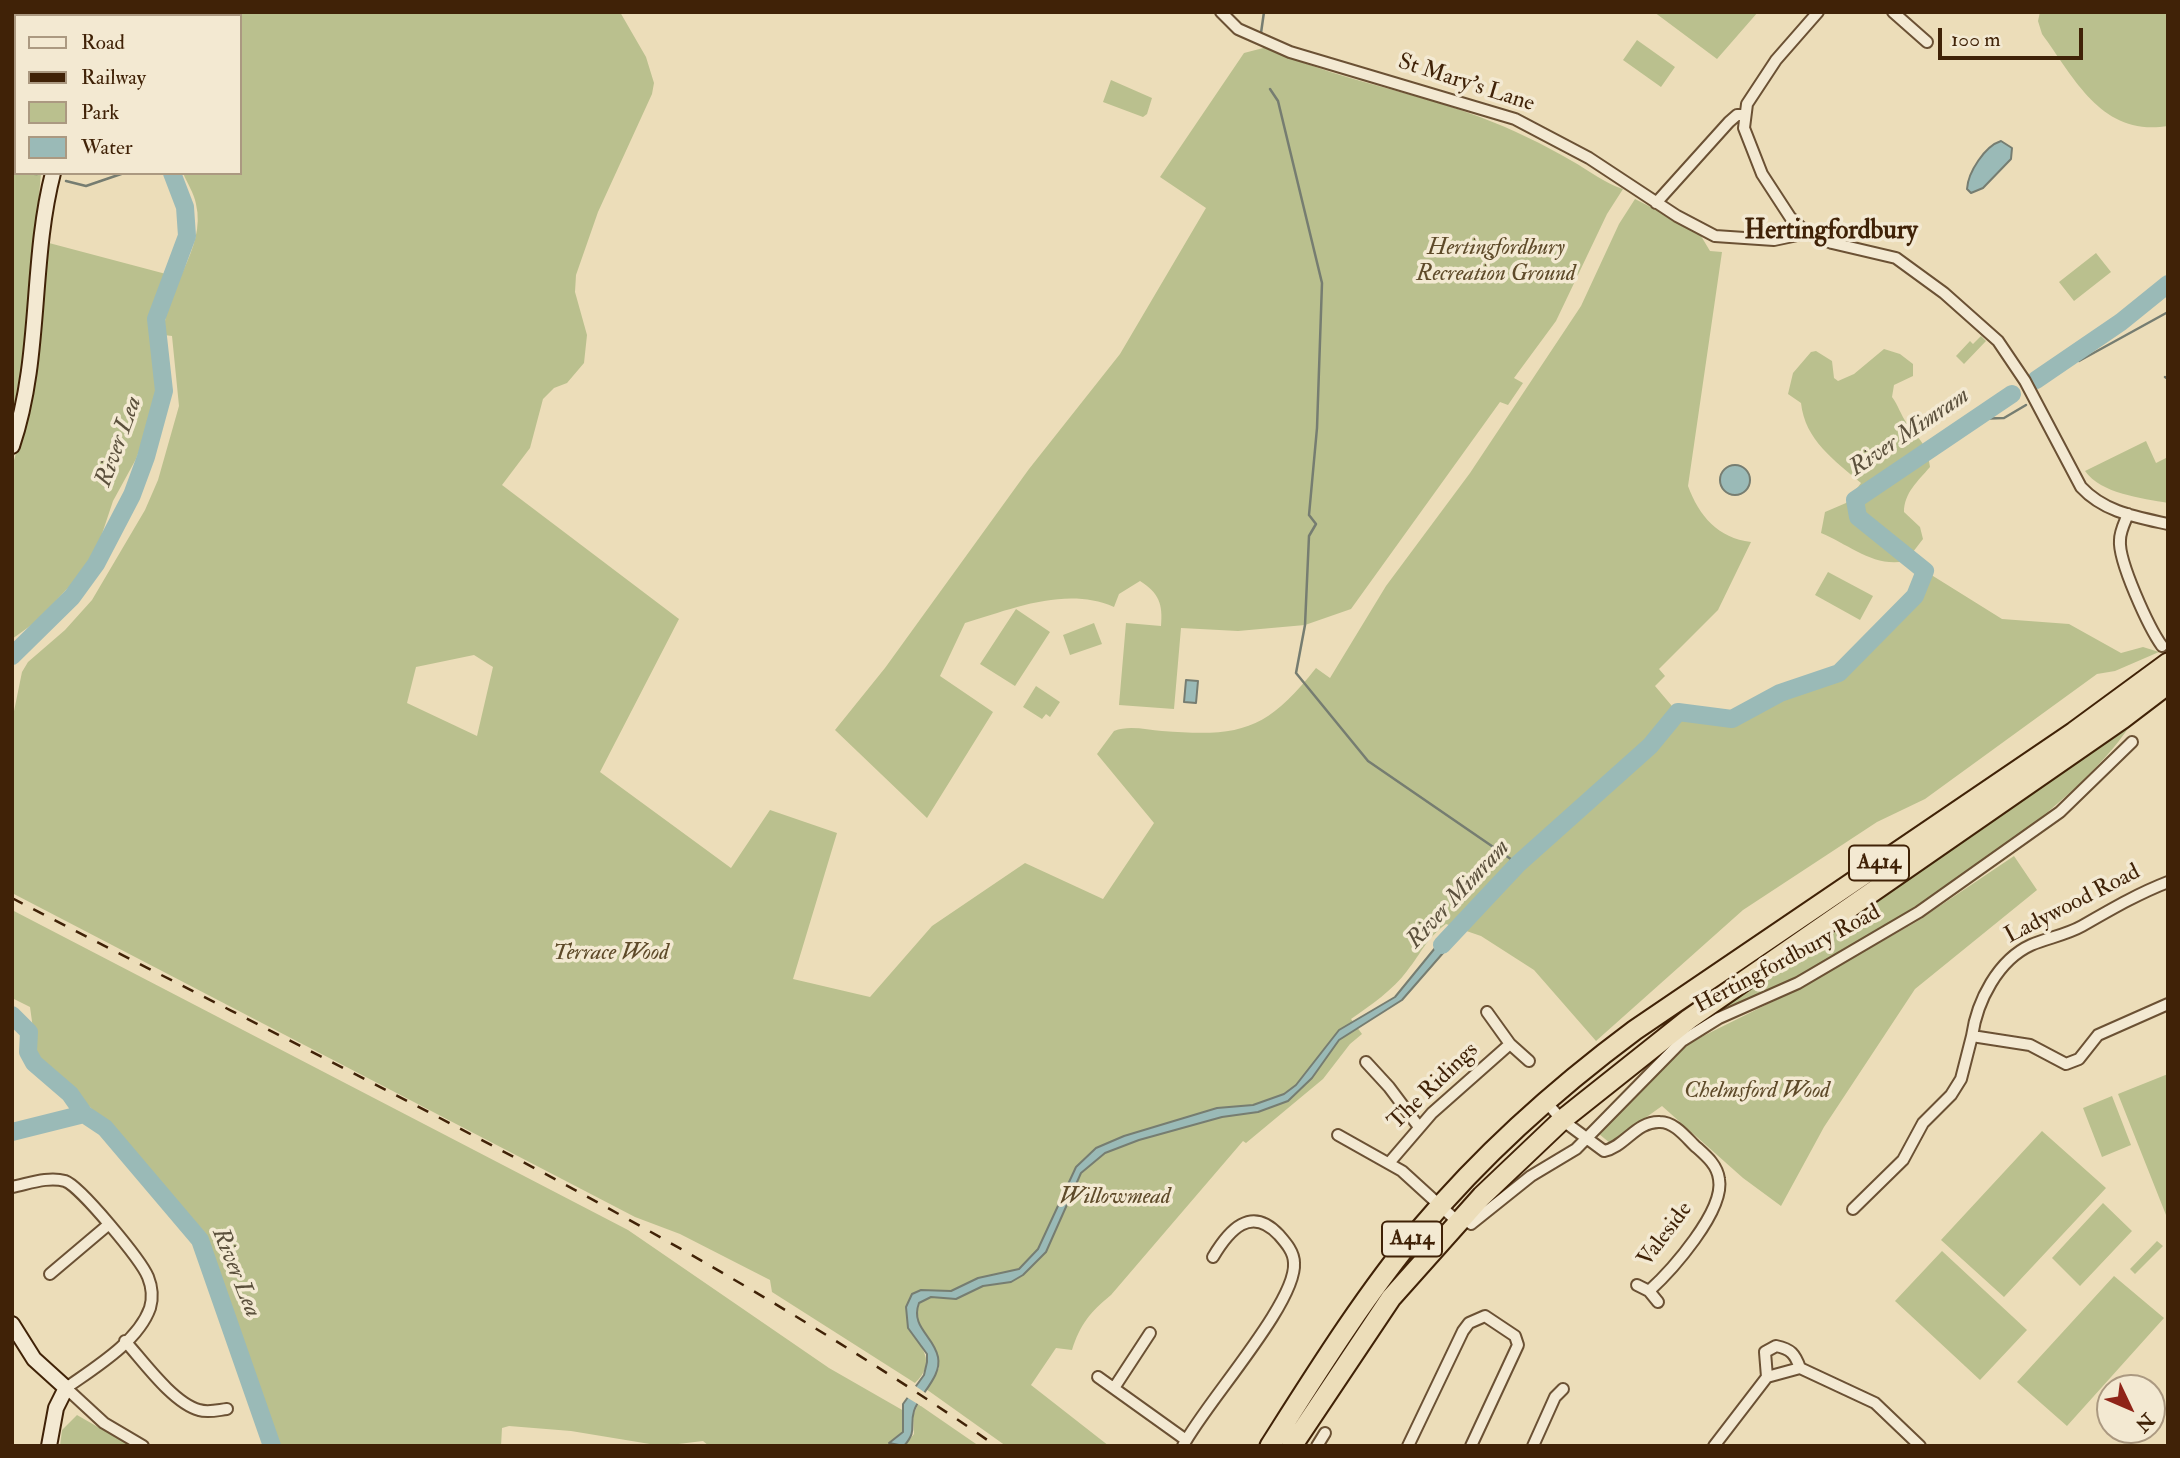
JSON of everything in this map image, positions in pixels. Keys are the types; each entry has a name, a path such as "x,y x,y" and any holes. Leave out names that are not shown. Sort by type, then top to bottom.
{"highway":[{"name":"A414","path":"1270,1446 1378,1284 1440,1206 1491,1153 1546,1102 1635,1030 2084,725 2165,654"},
{"name":"A414","path":"1292,1446 1391,1298 1465,1223 1507,1171 1562,1120 1648,1050 1712,1003 2122,719 2168,684"}],"main road":[{"path":"12,446 30,365 43,224 53,175"},
{"path":"12,1324 34,1359 65,1388 56,1408 49,1446"}],"street":[{"name":"St Mary's Lane","path":"1221,12 1238,29 1290,52 1515,119 1612,172 1656,204 1716,236 1774,240 1807,233"},
{"path":"1818,12 1763,77 1744,115 1747,142 1762,174 1790,217 1807,233 1832,243 1896,258 1987,331 2009,353 2081,487 2097,502 2128,514 2168,524"},
{"path":"1893,12 1927,42"},
{"path":"1656,204 1721,130 1737,115 1744,115"},
{"path":"2128,514 2120,540 2120,552 2145,617 2165,654"},
{"name":"Hertingfordbury Road","path":"1465,1223 1586,1140 1682,1041 1720,1018 1798,983 1919,912 2060,812 2132,742"},
{"name":"Ladywood Road","path":"1853,1209 1903,1160 1923,1123 1951,1095 1961,1079 1978,1010 1999,971 2011,957 2036,943 2081,927 2121,902 2168,882"},
{"path":"1972,1036 2029,1045 2057,1062 2070,1063 2079,1059 2098,1035 2168,1004"},
{"name":"The Ridings","path":"1487,1012 1510,1044 1529,1061"},
{"name":"The Ridings","path":"1389,1163 1457,1088 1510,1044"},
{"path":"1366,1062 1419,1127"},
{"name":"Valeside","path":"1546,1102 1562,1120 1600,1150 1608,1151 1644,1124 1671,1124 1710,1160 1717,1171 1719,1188 1713,1208 1678,1261 1649,1291"},
{"path":"1338,1135 1389,1163 1413,1180 1440,1206 1465,1223"},
{"path":"12,1187 47,1180 65,1181 78,1190 139,1261 152,1293 152,1301 145,1318 125,1341 65,1388 104,1423 143,1446"},
{"path":"1098,1377 1184,1443 1265,1328 1294,1270 1290,1248 1274,1230 1261,1222 1247,1223 1232,1231 1213,1256"},
{"path":"50,1274 108,1225"},
{"name":"Valeside","path":"1637,1284 1649,1291 1658,1302"},
{"path":"1408,1446 1469,1323 1485,1316 1515,1336 1518,1345 1471,1446"},
{"path":"1114,1388 1150,1334"},
{"path":"125,1341 177,1398 190,1407 201,1411 227,1409"},
{"path":"1767,1377 1765,1352 1776,1346 1787,1348 1795,1354 1800,1368"},
{"path":"1714,1446 1767,1377 1800,1368 1875,1403 1920,1446"},
{"path":"1533,1446 1555,1397 1563,1389"},
{"path":"1317,1446 1325,1433"}],"green space":[{"path":"12,12 71,12 72,14 14,14 14,175 41,175 27,336 12,418"},
{"path":"194,12 620,12 646,57 654,83 652,94 598,212 576,275 575,292 587,335 584,363 567,383 554,388 543,399 530,448 502,485 679,619 600,772 731,868 770,810 837,833 793,979 870,997 932,926 1025,863 1103,899 1154,823 1097,754 1114,731 1132,728 1189,733 1232,730 1266,717 1282,705 1316,668 1330,678 1386,586 1470,473 1581,306 1619,224 1635,199 1698,231 1710,251 1722,252 1688,486 1698,507 1711,524 1729,536 1751,542 1718,610 1659,669 1665,676 1655,686 1677,712 1732,719 1776,696 1839,673 1915,596 1925,571 2002,619 2069,624 2121,653 2143,647 2159,652 2115,671 2097,674 1925,799 1877,822 1743,910 1596,1041 1534,970 1481,936 1446,924 1428,941 1395,985 1351,1019 1362,1034 1350,1044 1323,1079 1246,1143 1243,1141 1111,1295 1092,1313 1082,1326 1072,1350 1056,1348 1031,1385 1109,1446 1006,1446 926,1389 939,1368 934,1347 920,1328 916,1310 908,1328 922,1348 926,1361 922,1375 915,1383 772,1292 770,1280 680,1234 635,1217 12,893 12,721 22,672 28,662 65,630 92,600 145,510 158,480 179,406 172,336 164,335 166,318 196,237 198,221 195,200 184,175 242,175 242,14","holes":["474,655 493,667 477,736 407,703 416,667"]},
{"path":"1654,12 1758,12 1717,59"},
{"path":"2040,12 2168,12 2168,126 2145,127 2125,123 2108,114 2093,101 2042,34 2038,21"},
{"path":"1637,40 1675,67 1661,87 1623,60"},
{"name":"Hertingfordbury Recreation Ground","path":"1267,47 1345,77 1427,99 1492,122 1539,143 1623,189 1607,214 1556,321 1514,378 1523,383 1508,405 1500,402 1351,609 1305,625 1238,631 1181,628 1174,709 1119,705 1126,623 1161,626 1161,611 1156,595 1140,581 1119,594 1114,607 1096,601 1058,599 1020,606 965,623 940,676 993,712 927,818 835,730 885,668 1029,469 1120,354 1206,208 1160,177 1244,53"},
{"path":"1111,80 1152,98 1147,114 1143,117 1103,102"},
{"path":"49,243 166,274 149,322 156,378 155,408 136,459 113,501 100,540 82,573 37,621 12,639 12,468 29,404"},
{"path":"2096,253 2111,272 2074,301 2059,282"},
{"path":"1981,336 1986,341 1964,364 1956,356 1970,341 1973,344"},
{"path":"1884,349 1900,354 1913,364 1913,376 1894,385 1892,397 1925,447 1930,467 1912,488 1906,499 1904,512 1920,527 1923,539 1906,561 1894,562 1862,554 1821,533 1825,512 1846,503 1861,483 1822,448 1808,428 1801,403 1788,394 1793,373 1811,352 1816,351 1832,361 1834,378 1838,381 1854,374"},
{"path":"2146,441 2156,463 2168,457 2168,503 2111,490 2092,479 2085,471"},
{"path":"1828,572 1873,596 1860,620 1815,595"},
{"path":"1016,609 1050,632 1015,686 980,664"},
{"path":"1094,623 1102,644 1070,655 1063,635"},
{"path":"1036,686 1060,702 1050,717 1046,714 1042,719 1023,707"},
{"path":"2135,718 2112,749 2083,780 2049,811 1974,868 1793,981 1734,1007 1714,1012"},
{"name":"Chelmsford Wood","path":"2014,856 2037,890 1915,989 1824,1127 1781,1206 1743,1178 1662,1106 1610,1143 1599,1134 1665,1064 1691,1042 1800,988 1916,922"},
{"path":"12,910 628,1230 829,1368 904,1411 903,1432 888,1446 709,1446 703,1441 662,1446 571,1431 509,1426 502,1428 501,1446 275,1446 203,1239 123,1139 41,1060 36,1050 30,1007 12,998"},
{"path":"2168,1074 2168,1214 2166,1215 2118,1094"},
{"path":"2112,1096 2131,1145 2102,1157 2083,1108"},
{"path":"2042,1131 2106,1188 2004,1297 1941,1240"},
{"path":"2103,1203 2132,1231 2080,1286 2052,1258"},
{"path":"2157,1241 2163,1246 2135,1274 2130,1269"},
{"path":"1942,1251 2027,1330 1980,1380 1895,1301"},
{"path":"2114,1276 2164,1318 2114,1374 2096,1374 2096,1394 2067,1426 2017,1382"},
{"path":"918,1404 979,1446 904,1446 914,1434 913,1416"},
{"path":"77,1415 131,1446 60,1446 62,1430"}],"water":[{"path":"2001,141 2012,148 2011,159 1983,188 1971,193 1967,189 1974,168 1989,148"},
{"path":"1735,465 1746,469 1750,480 1746,491 1735,495 1724,491 1720,480 1724,469"},
{"path":"1186,680 1198,681 1196,703 1184,702"},
{"path":"1453,926 1464,929 1402,1000 1339,1040 1312,1078 1288,1101 1258,1112 1222,1117 1139,1140 1105,1153 1081,1173 1046,1252 1023,1275 1011,1282 983,1286 956,1299 931,1297 919,1303 918,1319 936,1350 937,1371 914,1411 912,1432 908,1441 904,1446 889,1443 903,1432 903,1404 924,1375 927,1362 927,1354 908,1328 906,1307 912,1294 921,1290 951,1291 978,1278 1019,1269 1038,1249 1076,1167 1096,1148 1124,1136 1217,1108 1253,1105 1284,1094 1296,1085 1339,1030 1395,997"}],"pier":[{"path":"911,1383 927,1394 921,1406 903,1395"}],"waterway":[{"path":"1261,33 1264,12"},
{"path":"1270,89 1278,101 1322,283 1317,428 1309,515 1316,524 1309,536 1305,625 1296,673 1368,761 1518,864"},
{"path":"66,181 86,186 118,175"},
{"name":"River Lea","path":"12,656 72,597 96,564 132,495 146,457 164,391 156,319 187,236 185,207 173,175"},
{"name":"River Mimram","path":"2036,380 2121,322 2168,284"},
{"path":"2079,361 2168,312"},
{"name":"River Mimram","path":"1442,945 1518,864 1650,746 1678,712 1732,719 1780,693 1839,673 1915,596 1925,571 1858,517 1855,500 2012,394"},
{"path":"1974,419 2004,418 2026,405"},
{"name":"River Lea","path":"12,1015 29,1032 28,1052 34,1063 70,1094 84,1114 105,1128 200,1240 272,1446"},
{"name":"River Lea","path":"12,1132 84,1114"}],"railway":[{"path":"12,898 388,1091 637,1224 759,1294 879,1368 996,1446"}],"district":[{"name":"Hertingfordbury","path":"1831,232"}],"park label":[{"name":"Terrace Wood","path":"611,954"},
{"name":"Willowmead","path":"1115,1198"}]}
